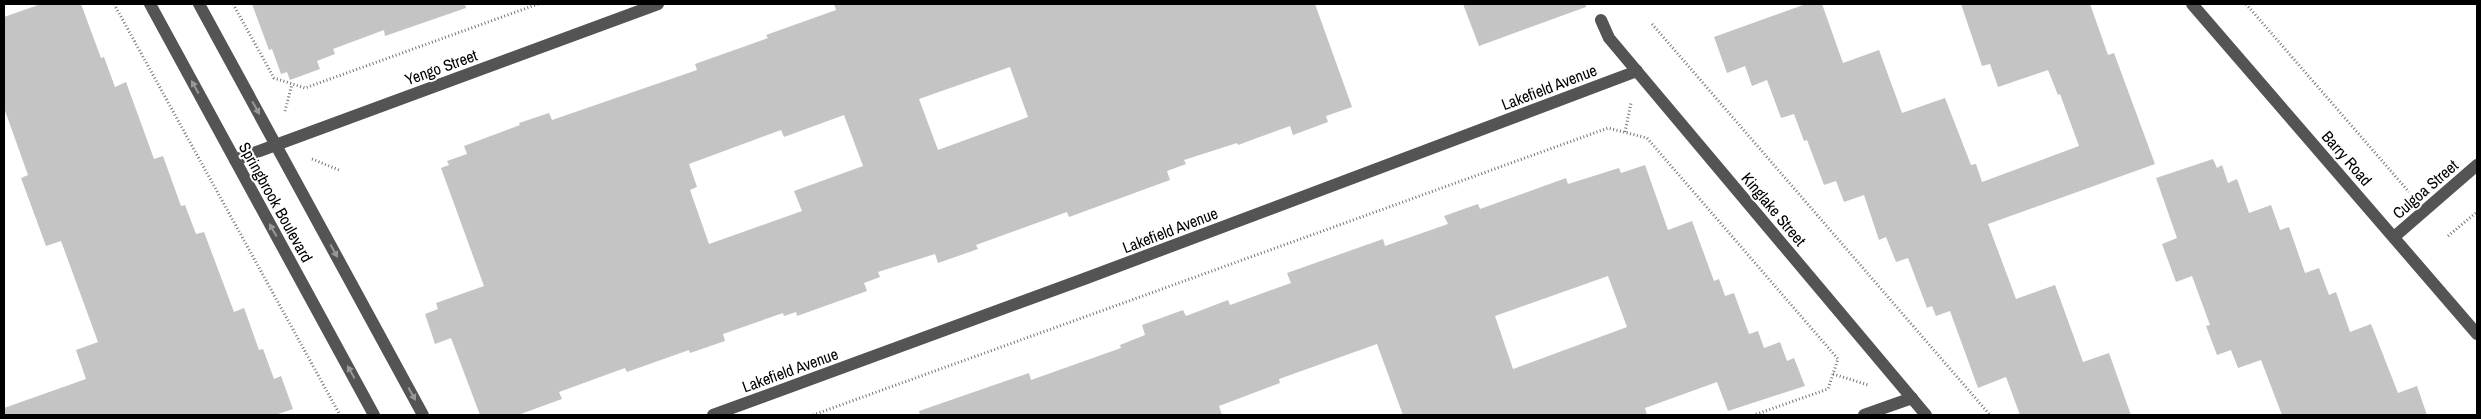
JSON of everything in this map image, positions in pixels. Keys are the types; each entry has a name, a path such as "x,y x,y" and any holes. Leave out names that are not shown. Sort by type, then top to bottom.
{"street":[{"name":"Springbrook Boulevard","path":"150,4 374,415"},
{"name":"Springbrook Boulevard","path":"200,4 423,415"},
{"name":"Yengo Street","path":"235,160 658,4"},
{"name":"Barry Road","path":"2192,4 2477,334"},
{"name":"Kinglake Street","path":"1601,20 1609,38 1926,415"},
{"name":"Lakefield Avenue","path":"712,415 1094,276 1637,71"},
{"name":"Culgoa Street","path":"2394,237 2426,211 2477,164"},
{"path":"1864,415 1912,398"}],"path":[{"path":"114,4 340,415"},
{"path":"233,4 274,78 306,88 538,4"},
{"path":"2246,4 2426,211"},
{"path":"1652,24 1990,415"},
{"path":"813,415 1608,128 1647,138 1838,359 1828,389 1754,415"},
{"path":"2448,236 2477,212"}],"building":[{"path":"41,4 81,4 101,58 104,57 115,87 126,82 154,159 163,156 181,206 185,205 196,234 204,232 234,312 244,308 259,350 263,349 274,379 281,376 293,409 275,415 4,415 4,408 86,379 76,350 98,342 61,241 46,246 21,178 28,175 4,108 4,17"},
{"path":"252,4 465,4 466,8 385,36 384,30 333,49 335,54 317,61 320,69 290,80 287,72 281,74 272,49 269,50"},
{"path":"834,4 1315,4 1352,107 1326,116 1328,122 1293,135 1290,126 1238,145 1237,143 1184,160 1186,164 1167,171 1170,180 1069,217 1067,212 976,245 978,249 938,263 935,254 878,272 880,277 864,283 867,291 797,316 796,312 784,316 783,313 723,334 725,341 690,353 689,350 627,372 625,368 559,392 562,399 518,415 480,415 451,338 435,344 425,314 438,309 436,303 484,286 441,168 449,165 447,161 467,154 464,146 520,125 519,123 549,113 552,120 697,70 695,64 768,38 766,35 836,10","holes":["1010,67 1028,117 938,150 919,99","844,115 863,166 794,191 802,211 709,244 690,190 697,187 689,164 781,130 784,137"]},
{"path":"1463,4 1586,4 1586,7 1479,46"},
{"path":"1806,4 1822,4 1843,63 1879,50 1902,113 1945,98 1971,165 1976,164 1982,182 2079,146 2060,94 2058,95 2048,70 1998,87 1990,64 1982,66 1961,4 2090,4 2108,55 2114,53 2155,164 1988,224 2016,299 2055,285 2083,362 2109,353 2131,415 2020,415 2006,377 1978,388 1950,311 1936,316 1932,306 1927,308 1908,258 1896,262 1886,237 1879,240 1864,195 1844,202 1836,181 1824,185 1807,140 1804,141 1794,114 1781,118 1767,80 1752,86 1745,66 1727,73 1714,37"},
{"path":"2213,159 2217,168 2222,165 2228,183 2237,179 2249,213 2271,205 2280,230 2289,227 2305,273 2319,268 2329,295 2336,292 2350,332 2371,324 2398,393 2417,386 2427,415 2282,415 2261,360 2238,368 2231,350 2217,355 2206,326 2210,325 2192,276 2176,282 2162,244 2177,238 2156,178"},
{"path":"1645,165 1668,230 1692,221 1714,281 1719,279 1725,296 1734,293 1749,334 1758,331 1764,348 1780,342 1787,361 1794,358 1805,386 1728,411 1717,382 1645,408 1647,415 1403,415 1377,344 1279,379 1280,383 1219,406 1222,415 920,415 919,411 1029,373 1031,380 1121,348 1120,345 1145,335 1142,325 1183,310 1186,316 1228,300 1230,305 1291,283 1287,273 1383,239 1385,246 1448,224 1444,216 1478,204 1480,209 1566,178 1568,184 1619,168 1621,173","holes":["1608,276 1627,327 1513,369 1495,316"]}]}
